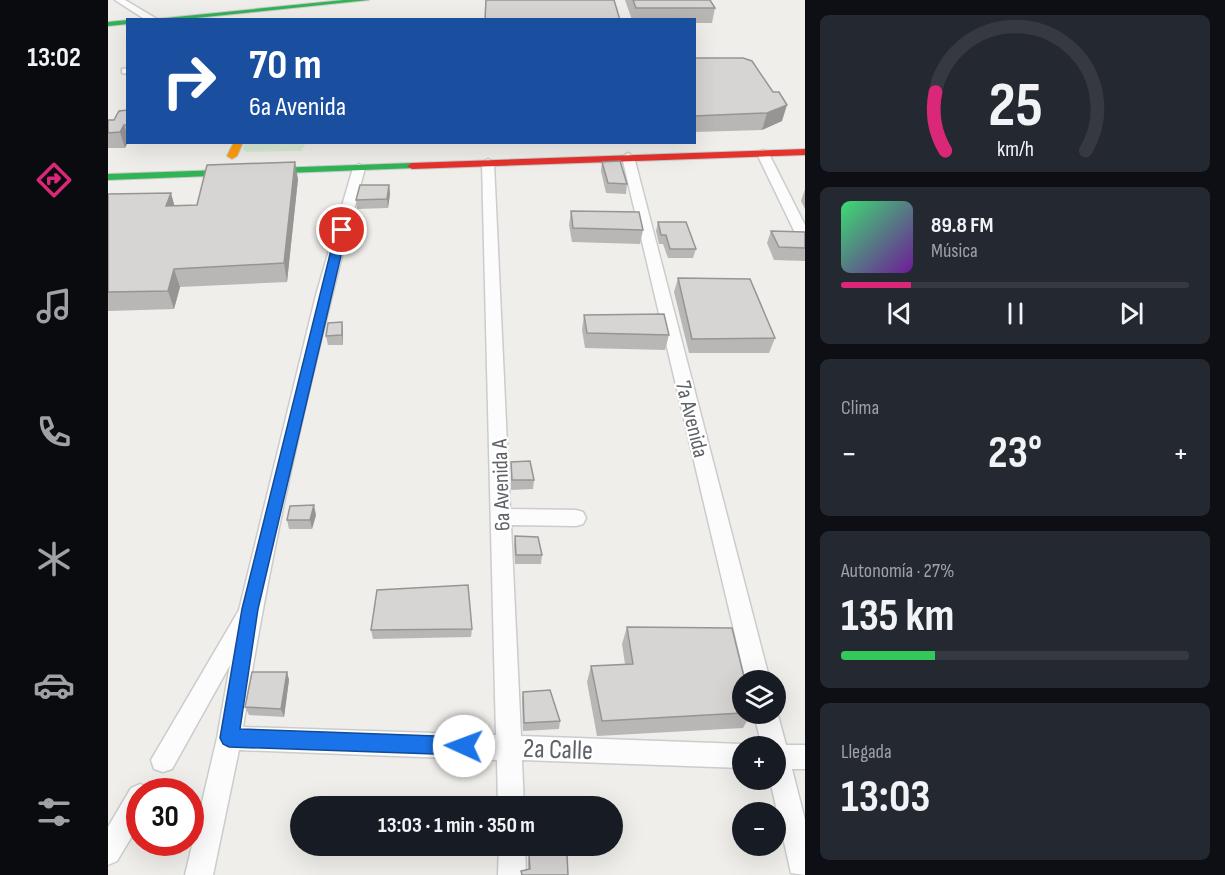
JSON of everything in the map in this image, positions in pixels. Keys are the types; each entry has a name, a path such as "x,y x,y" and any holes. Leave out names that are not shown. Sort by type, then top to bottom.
{"main road":[{"path":"231,0 229,6 234,7 366,0"},
{"path":"176,17 231,0"},
{"path":"176,17 326,0"},
{"path":"298,18 304,4"},
{"path":"108,24 126,22"},
{"path":"696,144 805,140"},
{"path":"108,170 206,167 224,164 232,157 237,144"},
{"path":"339,154 687,144"},
{"path":"359,168 372,159 425,157 452,152"},
{"path":"108,177 801,152"}],"street":[{"path":"119,0 149,18"},
{"path":"763,154 805,239"},
{"name":"7a Avenida","path":"628,157 755,670"},
{"name":"6a Avenida A","path":"488,163 512,796"},
{"path":"200,875 229,738 250,609 324,295 359,168"},
{"path":"502,517 576,518"},
{"path":"163,760 250,609"},
{"name":"2a Calle","path":"229,738 732,756"},
{"path":"786,757 805,758"},
{"path":"784,790 805,873"},
{"path":"108,852 126,820"},
{"path":"512,856 512,875"}],"green space":[{"path":"244,144 305,144 301,151 247,152 243,150"}],"building":[{"path":"486,0 614,0 619,18 485,18"},
{"path":"633,0 710,0 715,8 636,8"},
{"path":"696,58 743,58 752,61 773,92 779,92 787,105 767,113 696,116"},
{"path":"126,110 126,125 120,132 108,133 108,120 114,120 119,111"},
{"path":"620,161 627,184 608,183 602,162"},
{"path":"295,162 284,263 174,269 168,291 108,292 108,194 171,193 166,206 197,205 207,165"},
{"path":"360,185 389,185 387,199 356,200"},
{"path":"571,211 639,212 643,230 573,228"},
{"path":"658,222 686,222 696,249 670,249 666,235 661,235"},
{"path":"771,231 805,232 805,248 779,247"},
{"path":"678,278 750,279 775,338 692,339"},
{"path":"664,314 669,335 587,333 584,315"},
{"path":"342,322 342,335 326,336 328,323"},
{"path":"530,461 534,480 512,480 511,462"},
{"path":"314,505 310,520 287,520 290,506"},
{"path":"515,536 538,537 542,555 516,555"},
{"path":"468,585 472,629 371,630 377,590"},
{"path":"627,627 732,628 742,670 732,670 732,714 602,721 591,666 633,664"},
{"path":"252,672 287,672 281,709 245,707"},
{"path":"550,690 560,721 524,723 523,692"},
{"path":"529,856 567,856 568,875 522,875 521,871 530,869"}],"traffic: fast":[{"path":"171,18 366,0"},
{"path":"108,24 126,22"},
{"path":"108,177 412,166"}],"traffic: slow":[{"path":"232,156 238,144"}],"traffic: jam":[{"path":"412,166 805,152"}],"route":[{"path":"342,230 324,295 250,609 229,738 464,746"}]}
